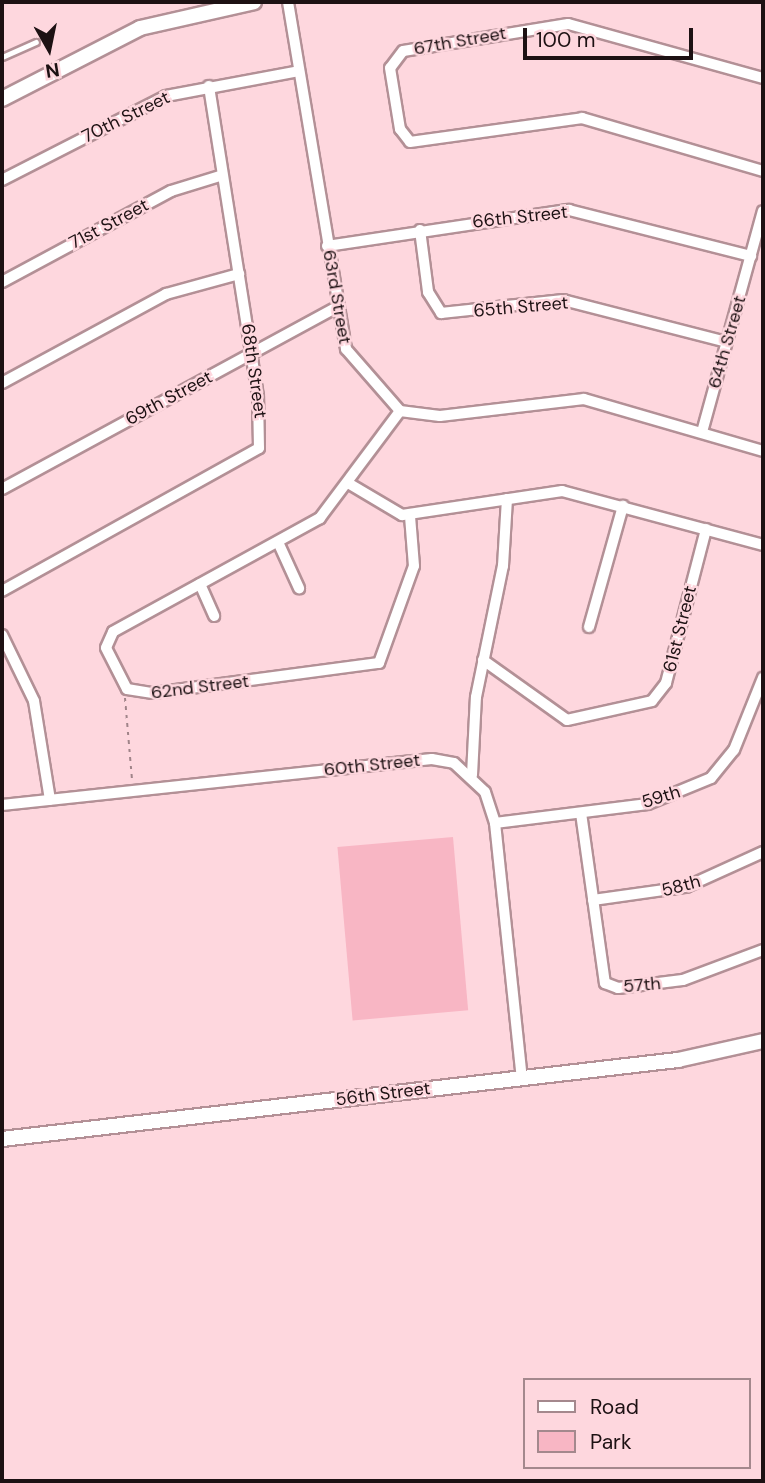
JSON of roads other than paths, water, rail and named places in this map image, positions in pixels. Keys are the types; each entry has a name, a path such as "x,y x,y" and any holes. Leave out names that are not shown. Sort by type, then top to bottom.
{"street":[{"path":"2,99 140,28 254,2"},
{"name":"63rd Street","path":"288,2 337,307 350,358 400,411"},
{"name":"67th Street","path":"763,78 568,24 403,51 390,68 400,129 410,142 582,118 763,171"},
{"name":"70th Street","path":"2,180 156,100 209,86 299,71"},
{"name":"68th Street","path":"2,591 259,448 252,354 220,176 209,86"},
{"name":"71st Street","path":"2,282 171,191 220,176"},
{"name":"66th Street","path":"327,246 420,230 589,211 751,256"},
{"name":"64th Street","path":"702,432 763,211"},
{"name":"65th Street","path":"420,230 428,292 441,313 563,300 727,342"},
{"path":"2,383 166,294 239,274"},
{"name":"69th Street","path":"2,489 337,307"},
{"path":"400,411 440,416 574,398 763,451"},
{"name":"62nd Street","path":"400,411 320,518 108,638 106,648 129,691 380,663 414,566 410,516"},
{"path":"348,483 390,512 410,516 562,491 763,545"},
{"path":"507,499 503,566 483,660 472,775 495,823 522,1078"},
{"path":"589,626 623,506"},
{"name":"61st Street","path":"483,660 567,720 652,701 666,683 706,529"},
{"path":"278,542 299,588"},
{"path":"200,584 214,616"},
{"path":"2,635 34,701 50,800"},
{"name":"59th","path":"495,823 659,801 719,772 751,719 763,678"},
{"name":"60th Street","path":"2,805 432,759 472,775"},
{"name":"57th","path":"581,813 602,977 611,986 683,980 763,950"},
{"name":"58th","path":"593,900 686,887 763,852"},
{"name":"56th Street","path":"2,1139 678,1060 763,1041"}],"lane":[{"path":"2,57 36,42"}]}
